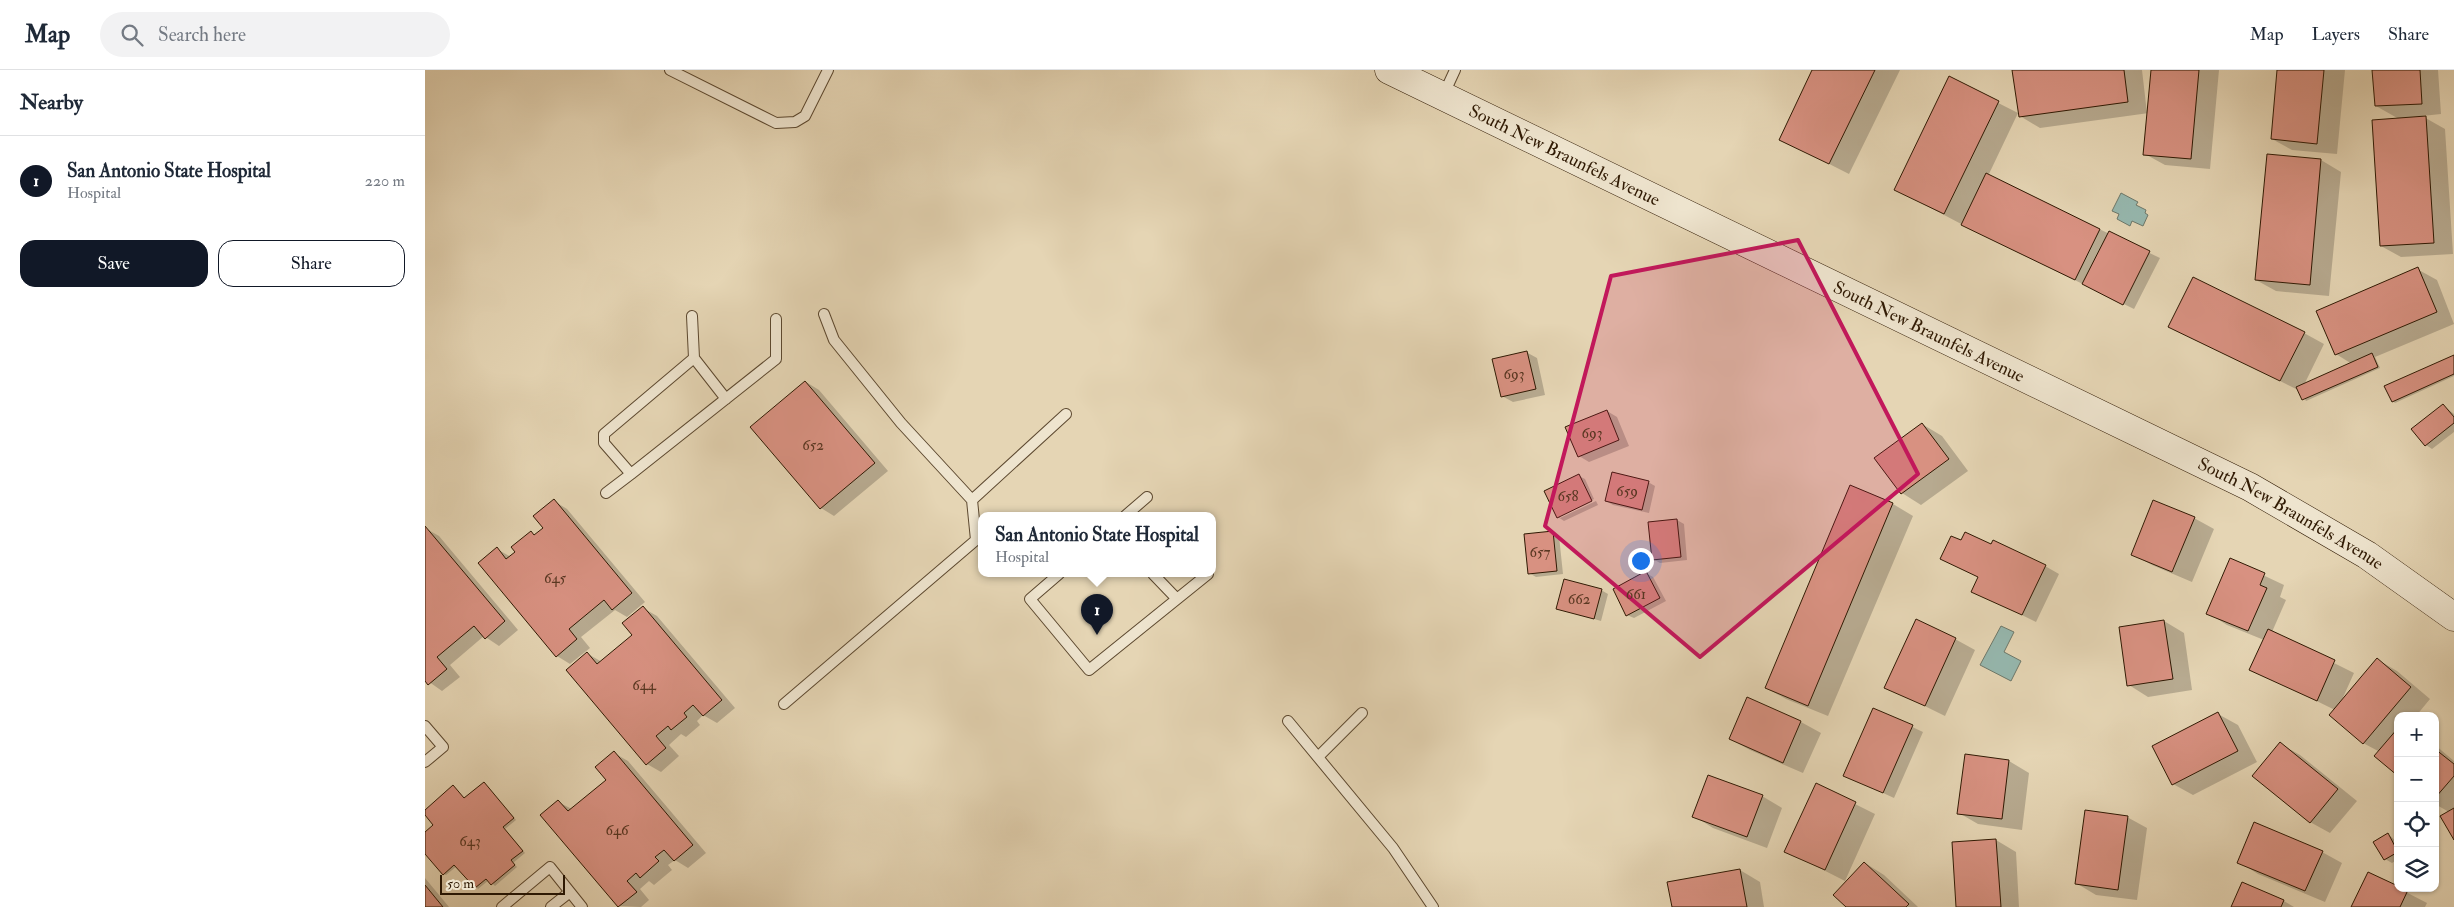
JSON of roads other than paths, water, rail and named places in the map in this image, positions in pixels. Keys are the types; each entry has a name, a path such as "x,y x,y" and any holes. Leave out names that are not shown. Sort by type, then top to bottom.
{"main road":[{"name":"South New Braunfels Avenue","path":"1389,70 2249,487 2367,555 2454,617"}],"lane":[{"path":"670,70 776,123 795,122 805,116 828,70"},
{"path":"1443,96 1455,70"},
{"path":"784,704 976,540 972,500 901,424 834,340 824,314"},
{"path":"692,316 694,358 726,398"},
{"path":"606,493 776,359 776,319"},
{"path":"631,474 604,444 604,434 694,358"},
{"path":"972,500 1066,414"},
{"path":"1130,512 1147,497"},
{"path":"1056,577 1030,599 1089,670 1204,577"},
{"path":"1156,577 1177,599"},
{"path":"1318,757 1362,712"},
{"path":"1288,721 1393,848 1433,907"},
{"path":"425,726 443,747 425,762"},
{"path":"502,907 550,867 582,907"},
{"path":"551,907 569,892"}],"water":[{"path":"2121,193 2138,202 2136,205 2146,210 2145,213 2148,215 2143,226 2132,221 2130,226 2117,219 2119,214 2112,211"},
{"path":"2001,626 2014,632 2004,652 2021,661 2011,681 1980,665"}],"place":[{"name":"San Antonio State Hospital","path":"1097,635"}]}
